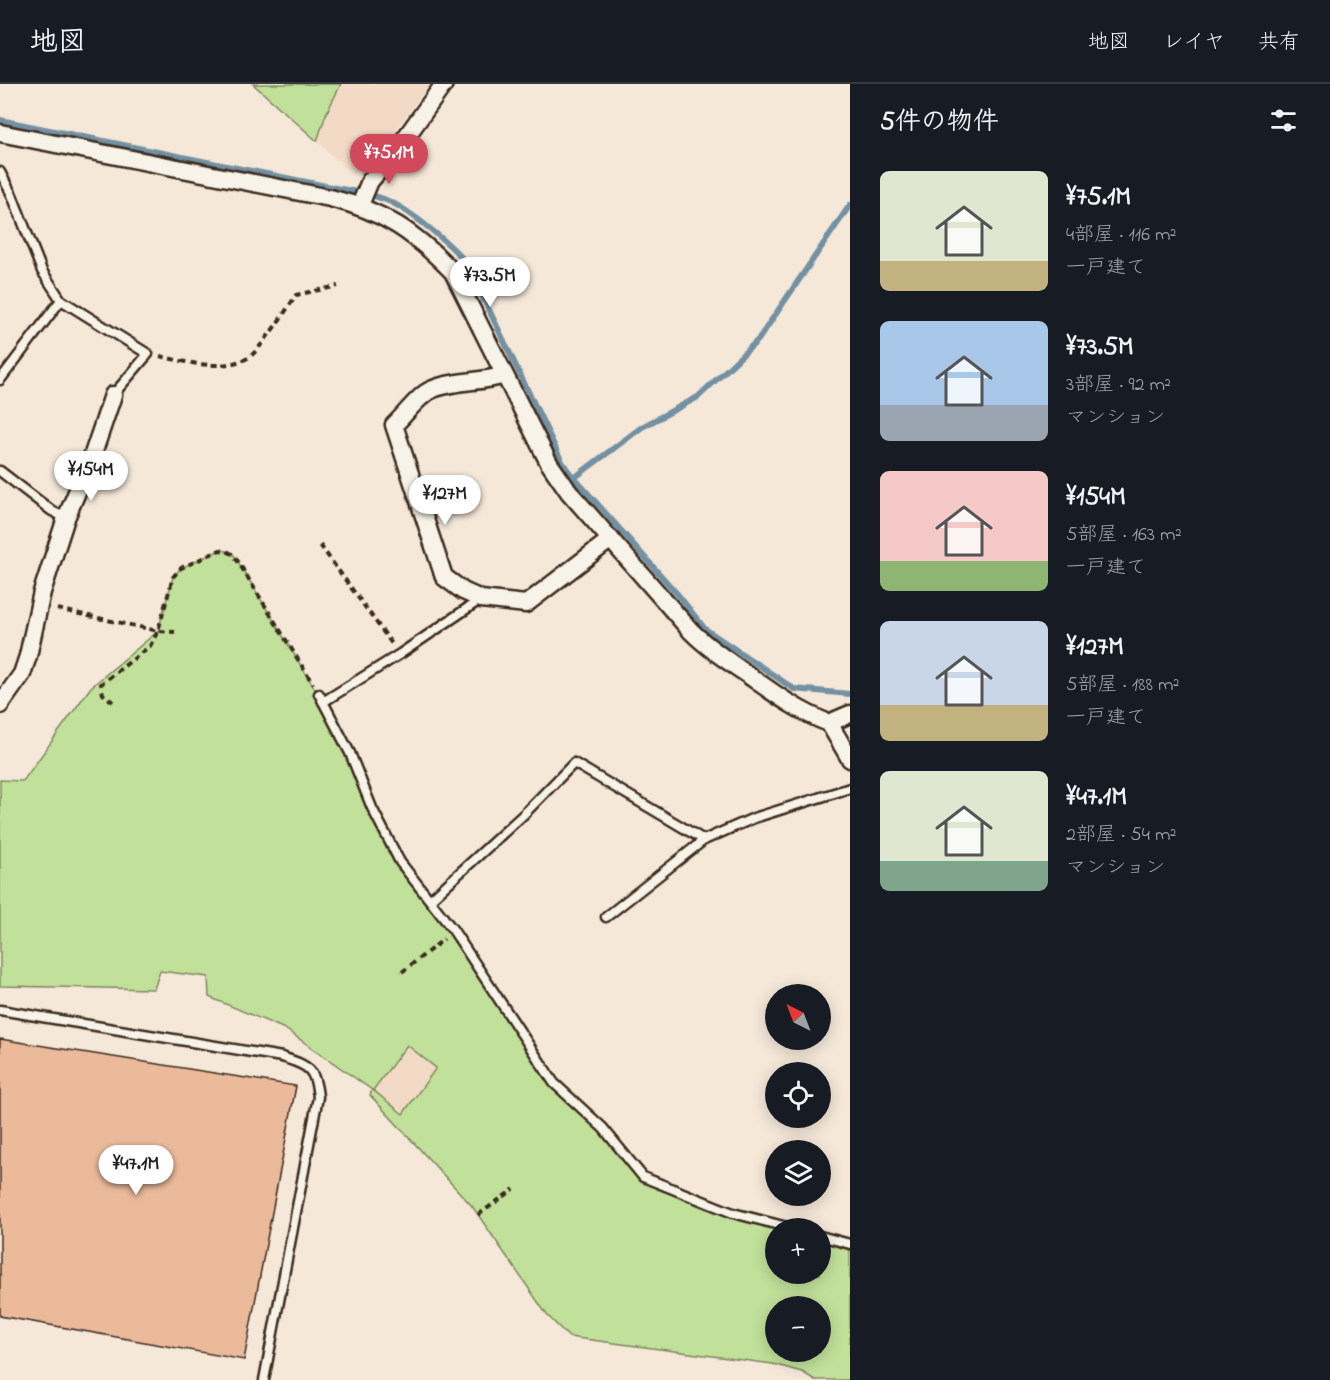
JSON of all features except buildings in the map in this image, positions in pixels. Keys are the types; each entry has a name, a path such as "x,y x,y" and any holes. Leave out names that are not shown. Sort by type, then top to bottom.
{"street":[{"path":"360,206 370,181 396,151 444,84"},
{"path":"0,133 360,206 378,213 435,253 453,272 549,463 568,492 704,644 785,702 829,723 850,759"},
{"path":"504,375 428,390 394,425 444,577 463,591 481,599 526,604 611,539"},
{"path":"0,705 22,674 39,605 66,518 93,454 113,395"},
{"path":"829,723 850,714"}],"lane":[{"path":"0,172 12,195 42,272 61,300 148,354 113,395"},
{"path":"0,380 61,300"},
{"path":"0,471 52,511 66,518"},
{"path":"481,599 400,654 321,698 350,753 372,808 400,862 453,930 554,1083 603,1128 643,1177 733,1213 765,1221"},
{"path":"431,899 524,814 574,763 704,840"},
{"path":"606,917 704,840 754,818 850,788"},
{"path":"0,1010 282,1057 301,1064 313,1072 318,1097 264,1380"},
{"path":"831,1239 850,1244"}],"path":[{"path":"148,354 186,363 227,364 250,358 296,295 338,286"},
{"path":"320,545 400,654"},
{"path":"113,702 103,694 101,684 150,646 158,631 173,577 181,568 220,550 227,550 234,555 321,698"},
{"path":"39,605 158,631 175,632"},
{"path":"402,972 453,930"},
{"path":"478,1215 514,1189"}],"shaded area":[{"path":"341,84 430,84 383,147 352,175 317,141 326,114"},
{"path":"407,1045 436,1068 403,1114 373,1090"}],"green space":[{"path":"253,84 341,84 326,114 317,141"},
{"path":"220,550 234,555 323,702 400,862 431,899 554,1083 603,1128 643,1177 733,1213 765,1221 765,1284 831,1284 831,1239 850,1244 850,1380 815,1380 802,1372 773,1364 569,1337 547,1315 472,1206 370,1095 372,1090 285,1029 209,997 208,977 160,971 154,989 0,986 0,780 23,781 91,687 158,631 173,577 181,568","holes":["407,1045 436,1068 403,1114 373,1090"]}],"waterway":[{"path":"0,120 366,194 386,200 418,219 467,264 562,462 705,629 794,689 850,694"},
{"path":"574,478 642,427 698,397 758,340 850,205"}]}
